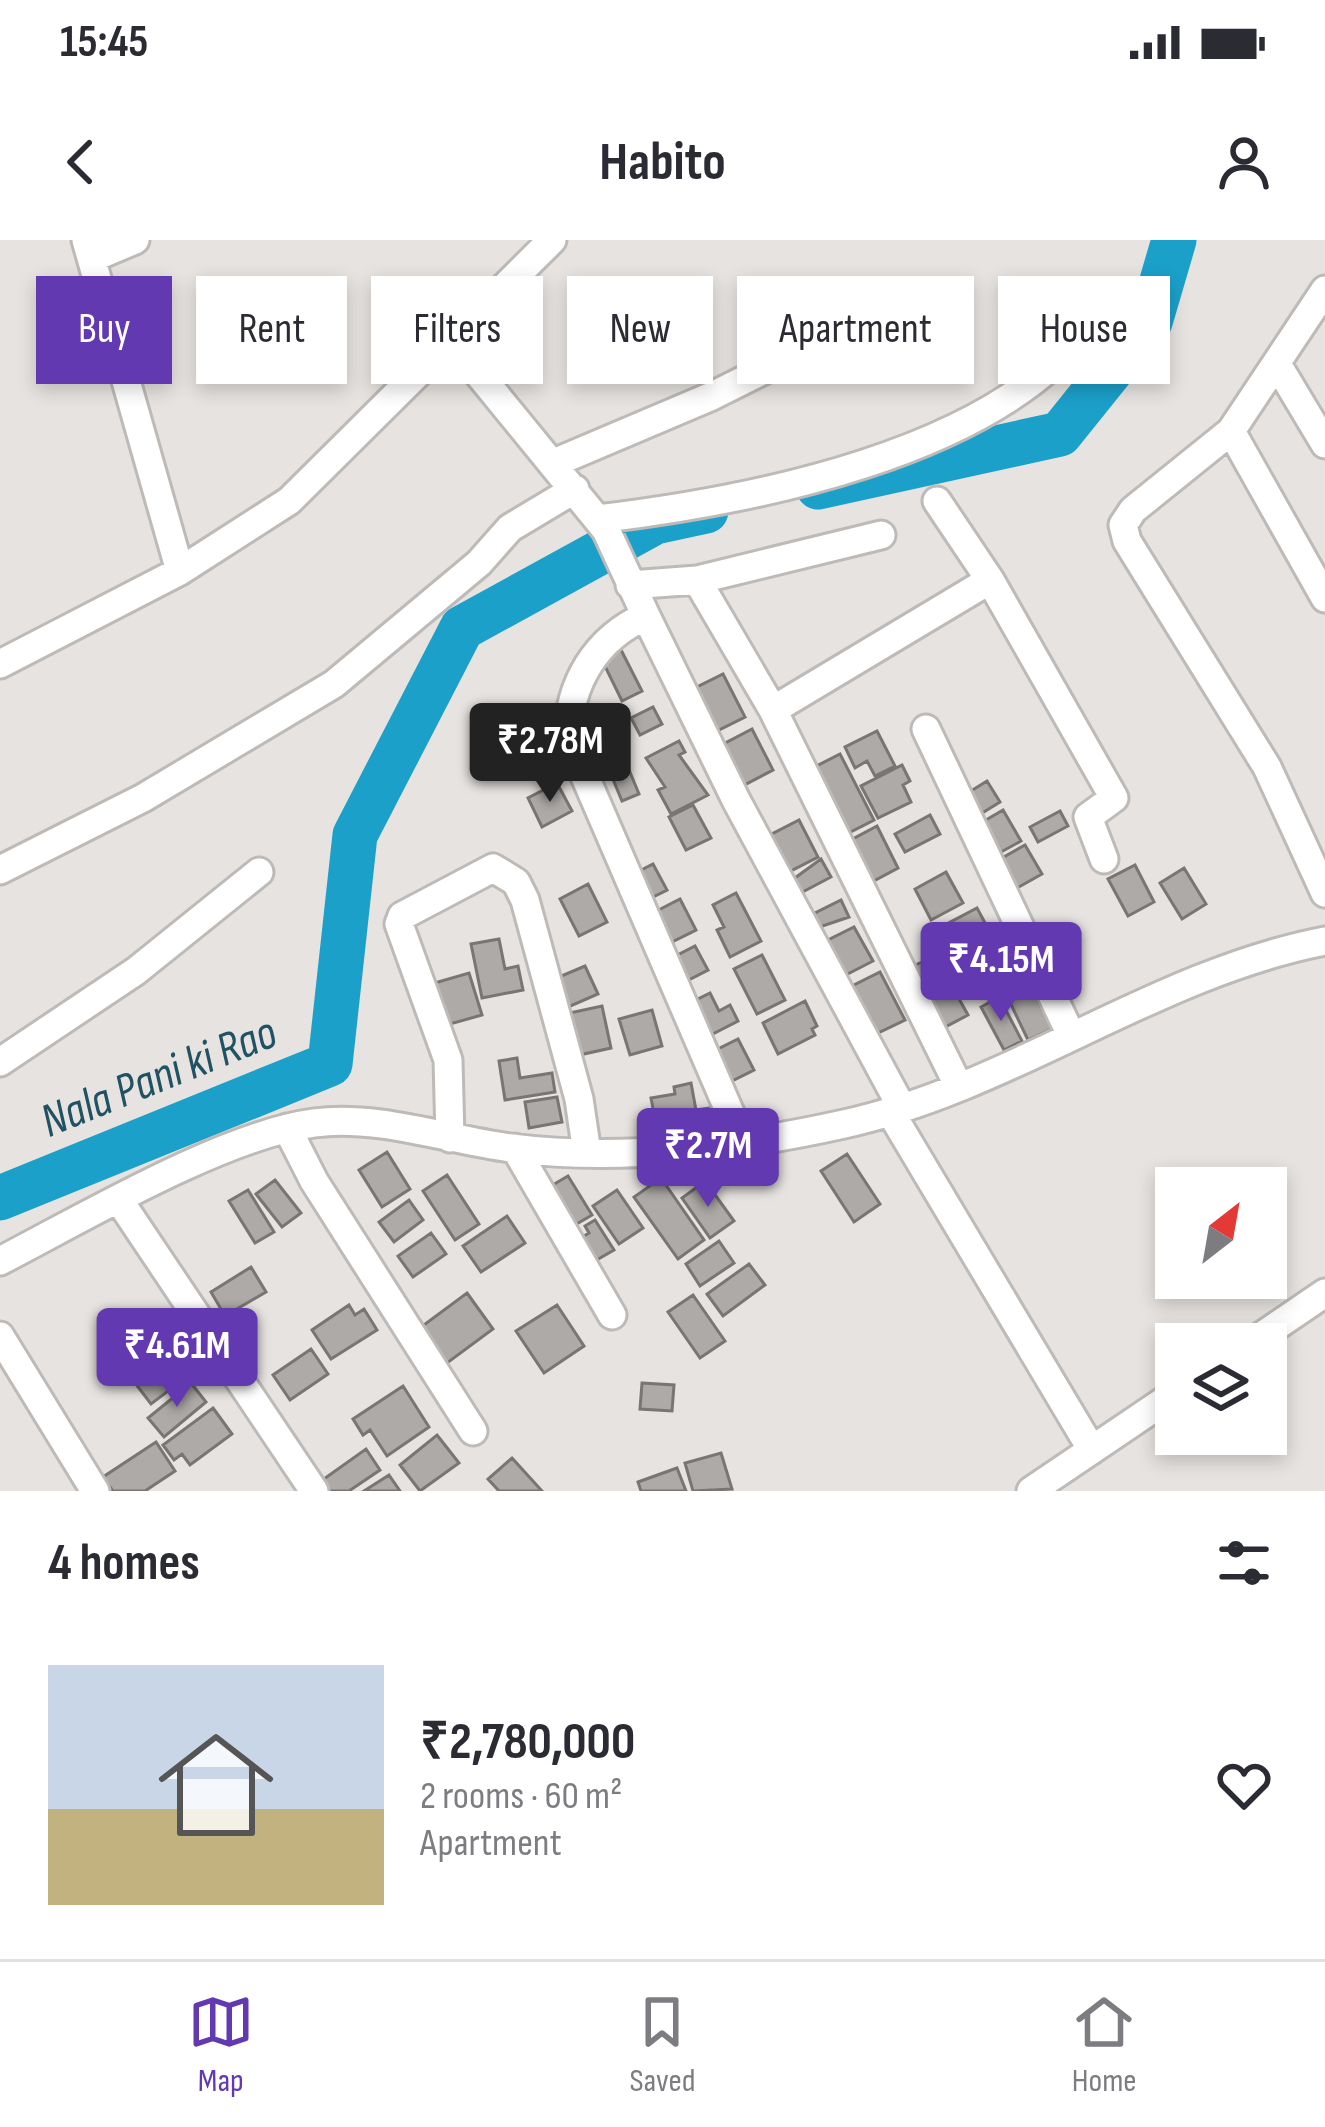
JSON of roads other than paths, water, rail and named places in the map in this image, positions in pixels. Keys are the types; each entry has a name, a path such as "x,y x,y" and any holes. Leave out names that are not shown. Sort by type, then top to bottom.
{"street":[{"path":"135,240 89,249 180,571"},
{"path":"515,276 552,240"},
{"path":"1325,290 1231,431 1133,510 1123,530 1267,766 1325,893"},
{"path":"1277,364 1325,444"},
{"path":"554,463 737,383"},
{"path":"0,664 244,533 323,473 407,384"},
{"path":"488,384 602,525 736,800 896,1110 1092,1450"},
{"path":"602,525 767,492 924,439 1028,384"},
{"path":"1231,431 1325,598"},
{"path":"0,870 143,798 334,684 479,563 504,533 575,489"},
{"path":"937,501 990,580 1114,798 1088,817 1104,859"},
{"path":"629,581 698,580 881,535"},
{"path":"698,580 773,710 959,1087"},
{"path":"773,710 990,580"},
{"path":"646,616 609,635 593,656 568,713 568,737 743,1143"},
{"path":"926,729 1070,1034"},
{"path":"450,1138 448,1060 399,924 402,916 494,868 515,882 526,900 579,1100 587,1153"},
{"path":"0,1062 136,971 259,872"},
{"path":"0,1261 119,1200 287,1128 353,1122 515,1148 587,1153 743,1143 896,1110 959,1087 1244,959 1325,941"},
{"path":"287,1128 314,1181 473,1431"},
{"path":"515,1148 612,1315"},
{"path":"119,1200 314,1491"},
{"path":"1281,1323 1325,1293"},
{"path":"0,1336 94,1491"},
{"path":"1030,1491 1155,1408"}],"waterway":[{"name":"Nala Pani ki Rao","path":"818,487 1060,434 1150,322 1174,240"},
{"name":"Nala Pani ki Rao","path":"0,1198 330,1064 355,835 462,628 655,522 706,511"}]}
